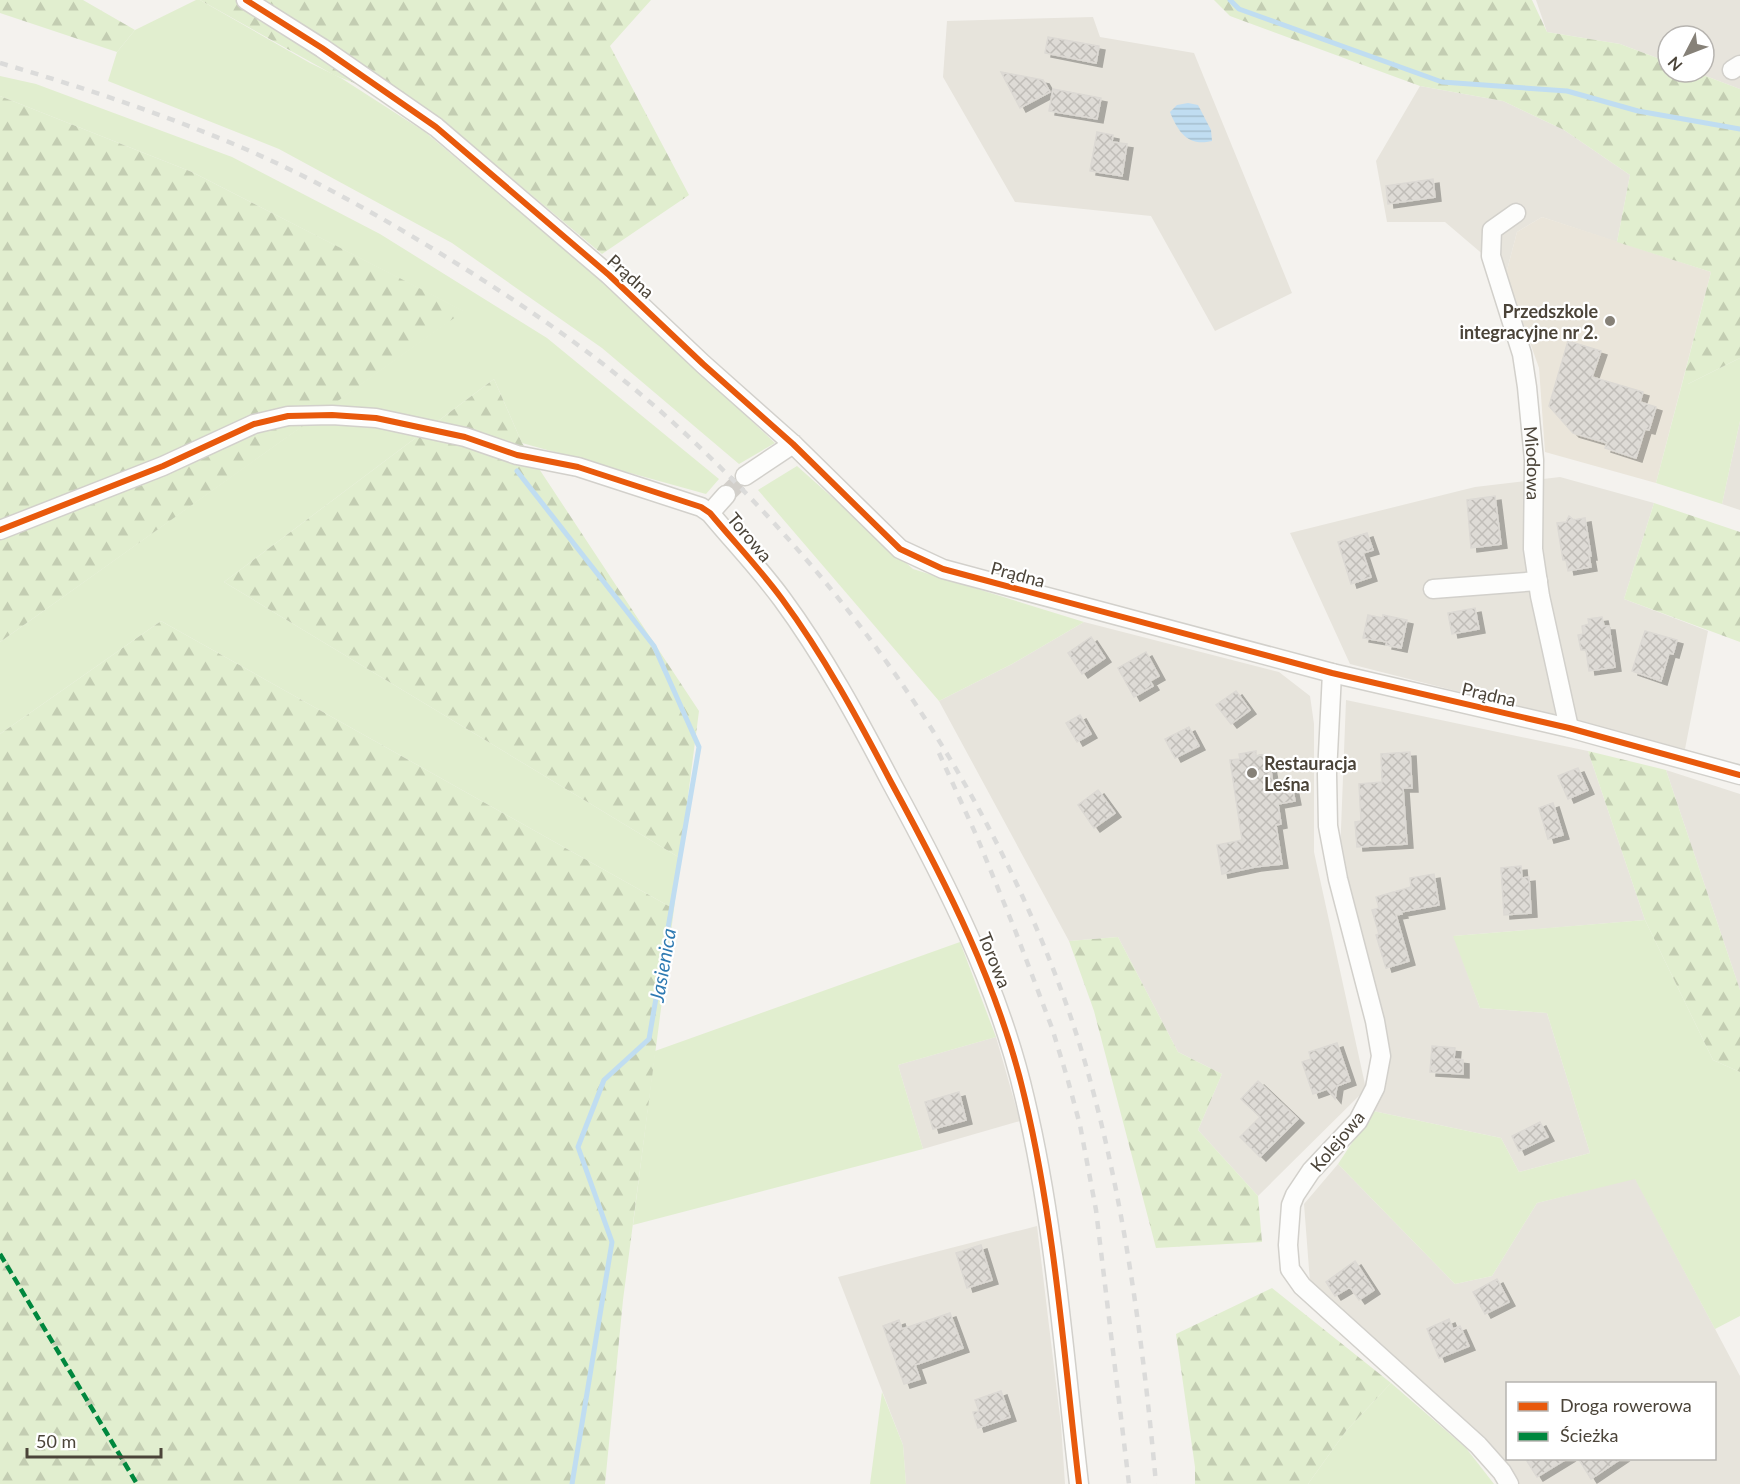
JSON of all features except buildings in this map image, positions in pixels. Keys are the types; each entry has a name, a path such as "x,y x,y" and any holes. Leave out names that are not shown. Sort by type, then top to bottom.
{"street":[{"name":"Prądna","path":"246,0 322,48 436,127 609,275 703,364 793,444 900,549 943,569 1332,674 1569,728 1740,775"},
{"name":"Miodowa","path":"1516,213 1492,230 1491,256 1522,354 1533,460 1533,549 1569,728"},
{"path":"0,530 163,466 255,424 288,416 332,415 376,418 465,438 517,455 578,467 701,507 710,513 726,495"},
{"path":"745,476 793,444"},
{"name":"Torowa","path":"710,513 782,599 853,710 941,876 966,927 994,994 1012,1048 1040,1165 1055,1270 1079,1484"},
{"path":"1433,589 1538,581"},
{"name":"Kolejowa","path":"1332,674 1327,774 1328,826 1338,879 1375,1022 1381,1056 1375,1088 1358,1121 1311,1171 1295,1195 1289,1222 1290,1269 1302,1286 1478,1445 1502,1472 1509,1484"}],"shaded area":[{"path":"1536,0 1740,0 1740,89 1716,80 1716,24 1656,24 1656,58 1620,44 1547,32"},
{"path":"1093,17 1100,37 1194,53 1292,293 1215,331 1151,216 1015,202 943,77 947,21"},
{"path":"1420,86 1503,101 1564,130 1630,175 1617,242 1542,217 1517,232 1506,274 1445,222 1387,222 1376,161"},
{"name":"Przedszkole integracyjne nr 2.","path":"1542,217 1711,272 1656,483 1545,452 1539,368 1506,274 1517,232"},
{"path":"1740,421 1740,510 1722,504"},
{"path":"1560,477 1654,503 1624,599 1708,631 1685,749 1350,664 1290,533 1475,487"},
{"path":"1084,622 1279,672 1310,696 1314,724 1314,852 1366,1089 1258,1196 1198,1130 1222,1074 1178,1052 1118,937 1069,941 939,701 1012,664"},
{"path":"1346,700 1588,751 1645,920 1454,936 1480,1008 1547,1013 1590,1153 1519,1172 1501,1138 1373,1111 1384,1065 1340,855"},
{"path":"1666,770 1740,794 1740,990"},
{"path":"996,1037 1020,1121 923,1149 898,1065"},
{"path":"1338,1164 1455,1284 1492,1276 1537,1203 1635,1178 1740,1376 1740,1484 1517,1484 1310,1282 1304,1204"},
{"path":"1037,1226 1061,1425 1065,1484 906,1484 903,1445 838,1277"}],"green space":[{"path":"0,0 83,0 135,30 117,52 0,13"},
{"path":"200,0 310,63 341,78 425,132 603,281 775,443 739,464 602,348 452,243 279,149 108,81 117,52 135,30"},
{"path":"200,0 651,0 610,46 689,195 602,254 436,115 334,75"},
{"path":"1214,0 1532,0 1547,32 1620,44 1656,58 1656,84 1716,84 1716,80 1740,89 1740,358 1688,384 1682,384 1711,272 1617,242 1630,175 1564,130 1503,101 1420,86 1230,16"},
{"path":"0,76 36,84 232,157 380,234 547,338 719,479 706,494 522,443 494,379 224,582 680,858 674,909 161,621 0,734 0,642 463,311 192,172 0,96"},
{"path":"0,96 192,172 464,311 0,642"},
{"path":"1740,358 1740,421 1722,504 1656,483 1682,384 1688,384"},
{"path":"494,379 522,443 699,711 680,858 224,582"},
{"path":"797,466 913,569 1084,622 1012,664 939,701 758,490"},
{"path":"1654,503 1740,532 1740,642 1624,599"},
{"path":"161,621 674,909 623,1300 605,1484 0,1484 0,734"},
{"path":"1588,751 1666,770 1740,990 1740,1072 1713,1060 1645,920"},
{"path":"1645,920 1713,1060 1740,1072 1740,1316 1715,1329 1635,1179 1537,1203 1492,1276 1455,1284 1338,1164 1373,1111 1501,1138 1519,1172 1590,1153 1547,1013 1480,1008 1453,936"},
{"path":"1118,937 1178,1052 1222,1074 1198,1130 1258,1196 1262,1242 1156,1248 1094,1011 1069,941"},
{"path":"960,942 996,1037 898,1065 923,1149 633,1225 655,1051"},
{"path":"1272,1288 1391,1383 1346,1431 1308,1484 1195,1484 1195,1467 1176,1334"},
{"path":"1391,1383 1466,1448 1494,1484 1308,1484 1346,1431"},
{"path":"882,1392 903,1445 906,1484 870,1484"}],"water":[{"path":"1188,103 1198,105 1211,130 1212,141 1196,142 1180,132 1170,112 1177,105"}],"waterway":[{"path":"1230,0 1239,9 1442,82 1567,91 1638,111 1740,129"},
{"name":"Jasienica","path":"517,471 654,646 699,747 649,1039 604,1080 578,1147 612,1242 572,1484"}],"tunnel":[{"path":"726,495 745,476"}],"railway":[{"path":"0,63 153,112 270,160 375,215 479,278 590,354 667,417 733,480 794,546 852,615 905,688 953,764 996,843 1035,924 1068,1009 1086,1065 1115,1183 1144,1365 1156,1484"},
{"path":"939,753 1015,930 1052,1028 1080,1125 1096,1210 1129,1484"}],"marked path":[{"path":"0,1254 137,1484"}],"cycle path":[{"path":"246,0 322,48 436,127 609,275 703,364 793,444 900,549 943,569 1332,673 1569,728 1740,775"},
{"path":"0,530 163,466 254,424 288,416 332,415 376,418 465,437 517,455 578,467 701,507 710,513 774,588 840,688 951,897 986,976 1014,1057 1044,1194 1058,1291 1079,1484"}],"place":[{"name":"Przedszkole integracyjne nr 2.","path":"1610,321"},
{"name":"Restauracja Leśna","path":"1252,773"}]}
